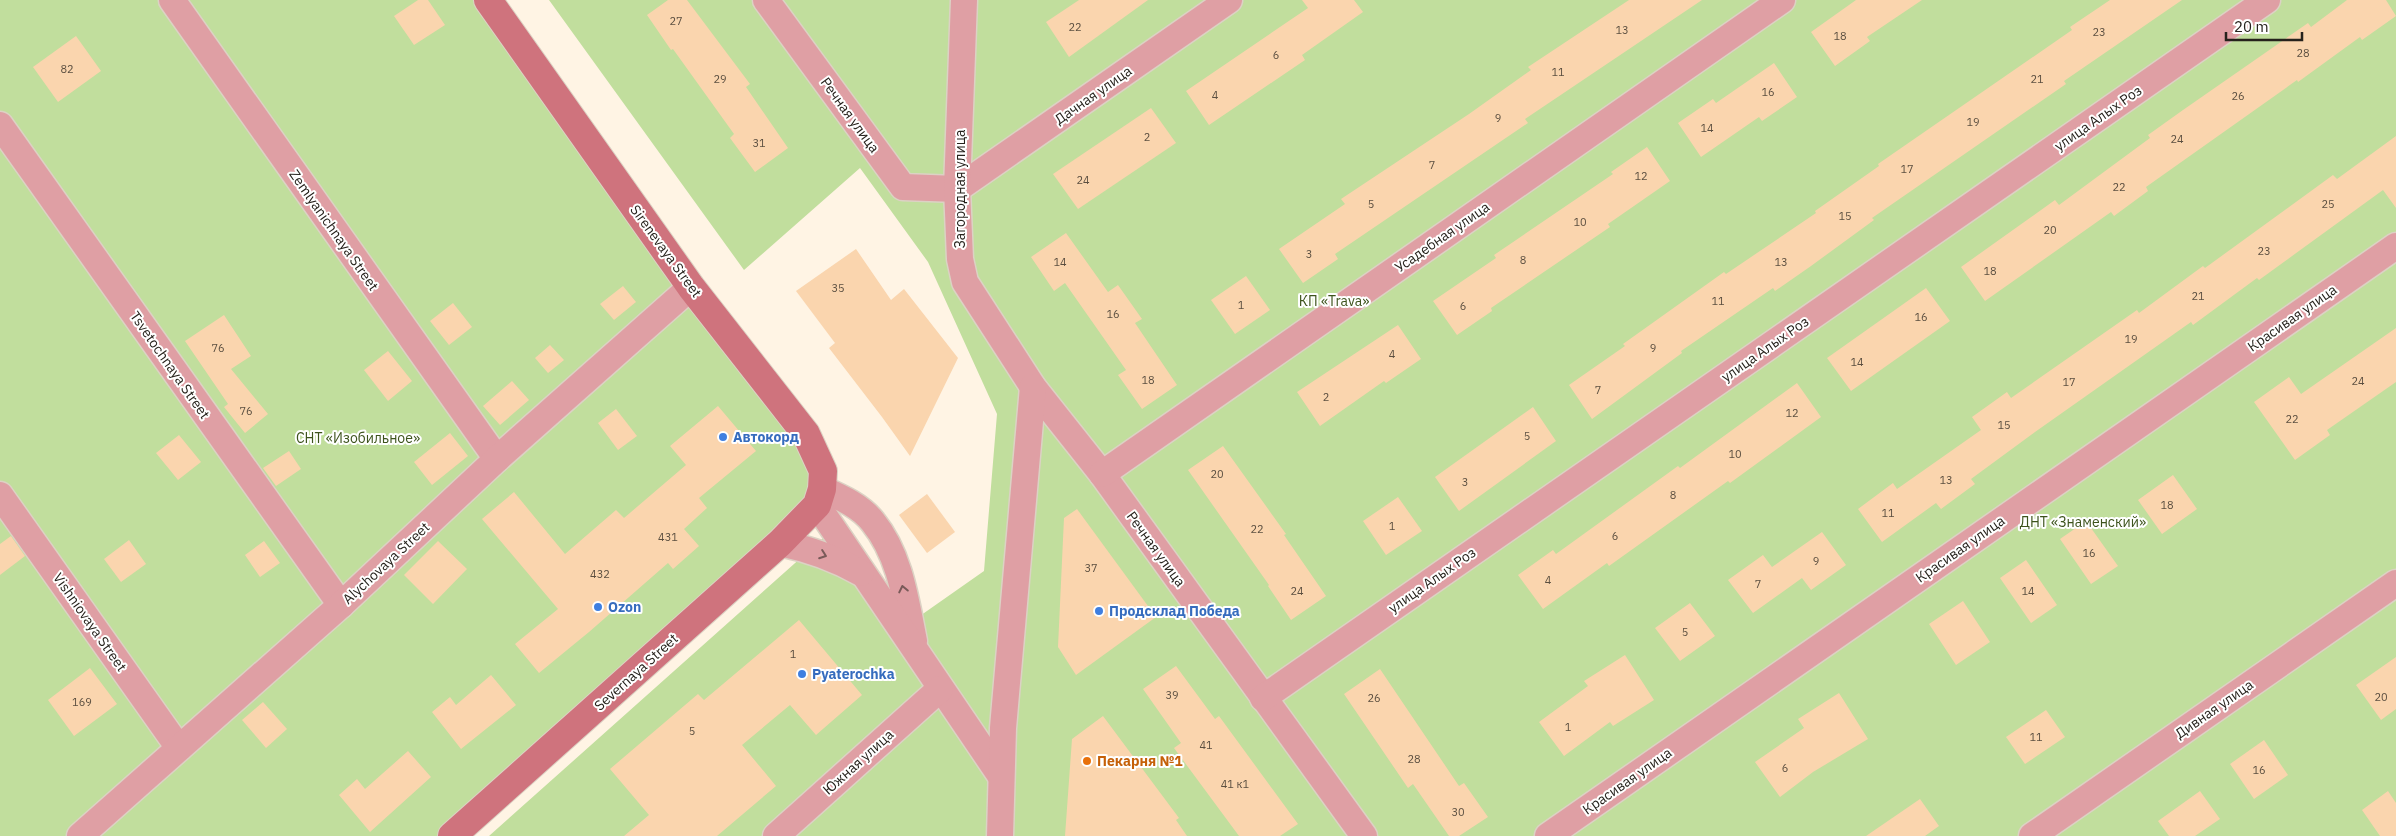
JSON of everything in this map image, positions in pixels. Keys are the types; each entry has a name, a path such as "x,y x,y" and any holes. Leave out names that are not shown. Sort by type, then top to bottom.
{"street":[{"name":"Zemlyanichnaya Street","path":"172,0 497,459"},
{"name":"Sirenevaya Street","path":"488,0 691,287 806,434 823,471 819,497"},
{"name":"Речная улица","path":"766,0 903,187 956,189"},
{"name":"Загородная улица","path":"964,0 956,189 960,259 965,282 1033,387"},
{"name":"Дачная улица","path":"956,189 1229,0"},
{"name":"Усадебная улица","path":"1102,474 1782,0"},
{"name":"улица Алых Роз","path":"1262,698 2268,0"},
{"name":"Tsvetochnaya Street","path":"0,125 340,605"},
{"name":"Красивая улица","path":"1548,836 2396,246"},
{"name":"Alychovaya Street","path":"80,836 340,605 497,459 691,287"},
{"name":"Речная улица","path":"1033,387 1102,474 1262,698 1364,836"},
{"path":"1000,836 1000,775 1033,387"},
{"name":"Vishniovaya Street","path":"0,495 179,748"},
{"path":"819,497 863,574 1000,775"},
{"path":"819,497 848,501 873,521 889,547 902,582 917,654"},
{"name":"Severnaya Street","path":"452,836 780,543 819,497"},
{"path":"780,543 814,551 842,562 863,574"},
{"name":"Дивная улица","path":"2032,836 2396,582"},
{"name":"Южная улица","path":"776,836 940,689"}],"green space":[{"name":"СНТ «Изобильное»","path":"0,0 488,0 806,434 822,489 452,836 0,836"},
{"path":"549,0 2396,0 2396,836 489,836 840,523 907,625 984,571 997,414 928,262 860,168 744,270"}],"building":[{"path":"418,0 428,0 445,25 414,45 394,16"},
{"path":"668,0 687,0 750,84 746,87 788,148 755,172 730,138 734,134 647,15"},
{"path":"1079,0 1148,0 1069,57 1046,22"},
{"path":"1302,0 1354,0 1363,12 1302,55 1305,60 1209,125 1186,91 1308,8"},
{"path":"1629,0 1702,0 1525,119 1528,123 1335,254 1338,259 1303,283 1279,249 1345,204 1341,199 1469,114 1531,70 1528,67"},
{"path":"1856,0 1922,0 1867,37 1870,41 1835,66 1811,32"},
{"path":"2110,0 2182,0 2064,81 2066,84 1872,218 1874,220 1811,266 1775,291 1773,288 1681,351 1682,353 1592,419 1569,385 1724,272 1726,274 1816,213 1815,211 1879,166 1878,164 2072,30 2070,27"},
{"path":"2347,0 2386,0 2396,16 2362,40 2360,37 2298,82 2297,80 2146,187 2148,191 2114,216 2111,212 1985,301 1961,267 2055,200 2059,205 2150,138 2148,135 2183,110 2308,23 2311,27"},
{"path":"76,36 101,71 58,102 33,67"},
{"path":"1774,63 1797,97 1762,121 1759,117 1701,157 1678,123 1713,99 1716,103"},
{"path":"1151,108 1176,143 1078,209 1053,174"},
{"path":"2396,136 2396,208 2383,190 2259,280 2257,278 2193,325 2191,322 2035,432 1971,479 1975,484 1941,509 1936,503 1882,542 1858,509 1893,483 1897,489 1981,430 1972,417 2007,392 2011,398 2137,310 2139,313 2203,266 2205,268 2333,175 2337,179"},
{"path":"1647,147 1670,181 1608,224 1610,227 1491,308 1492,311 1457,335 1433,301 1496,258 1494,255 1613,174 1611,172"},
{"path":"1066,233 1108,292 1118,285 1142,319 1135,323 1177,385 1142,409 1118,375 1126,370 1065,283 1054,291 1031,257"},
{"path":"856,249 891,300 904,289 958,358 910,456 829,348 835,343 796,291"},
{"path":"1246,276 1270,310 1235,334 1211,300"},
{"path":"623,286 636,302 614,320 600,304"},
{"path":"1926,288 1950,321 1851,391 1827,358"},
{"path":"453,303 472,327 449,345 430,321"},
{"path":"224,315 251,356 231,369 268,414 245,433 224,407 228,404 185,341"},
{"path":"1398,325 1421,359 1386,383 1384,381 1320,426 1297,392"},
{"path":"2396,328 2396,382 2327,430 2330,435 2295,460 2254,402 2289,377 2301,394"},
{"path":"550,345 564,360 548,373 535,358"},
{"path":"388,351 412,381 388,401 364,370"},
{"path":"512,381 529,400 500,425 483,406"},
{"path":"1797,383 1821,417 1730,483 1728,481 1609,566 1607,563 1543,609 1518,575 1553,550 1556,554 1678,466 1680,468"},
{"path":"718,406 756,451 699,498 707,508 684,529 699,546 673,569 668,563 539,673 515,644 558,609 482,519 514,492 565,554 616,510 624,518 686,465 670,446"},
{"path":"1533,407 1556,441 1459,511 1435,477"},
{"path":"616,409 637,436 618,450 598,423"},
{"path":"450,433 468,456 432,485 414,462"},
{"path":"179,435 201,462 178,480 156,453"},
{"path":"1223,446 1286,534 1284,535 1326,596 1291,620 1269,585 1188,470"},
{"path":"289,451 301,469 276,486 263,468"},
{"path":"2173,475 2197,509 2162,534 2138,500"},
{"path":"927,494 955,532 927,553 899,515"},
{"path":"1398,497 1422,531 1386,555 1363,521"},
{"path":"1077,509 1156,617 1076,675 1058,647 1064,518"},
{"path":"2086,521 2118,566 2091,584 2060,539"},
{"path":"1822,532 1846,565 1811,590 1802,578 1753,613 1728,580 1763,555 1772,567"},
{"path":"11,536 25,556 0,575 0,544"},
{"path":"129,540 146,564 121,582 104,559"},
{"path":"264,541 280,563 260,577 245,555"},
{"path":"438,541 467,569 433,604 404,575"},
{"path":"2026,560 2057,605 2031,623 2000,578"},
{"path":"1963,601 1990,642 1956,665 1929,624"},
{"path":"1690,603 1715,636 1680,661 1655,628"},
{"path":"799,620 862,695 816,735 790,705 742,745 776,786 717,836 624,836 649,815 610,769 698,694 704,700"},
{"path":"1625,655 1654,700 1613,726 1610,722 1564,756 1539,722 1588,686 1584,681"},
{"path":"2396,657 2396,709 2381,720 2356,685"},
{"path":"1176,666 1215,719 1219,716 1298,824 1280,836 1239,836 1174,748 1181,743 1143,689"},
{"path":"90,668 117,704 74,736 48,700"},
{"path":"1380,669 1459,786 1464,783 1488,817 1459,836 1449,836 1413,784 1408,788 1344,694"},
{"path":"491,675 516,705 461,749 432,712 450,697 456,705"},
{"path":"1839,693 1868,739 1813,772 1780,797 1755,762 1804,728 1798,719"},
{"path":"263,702 287,729 266,748 242,720"},
{"path":"2046,710 2065,737 2025,764 2006,737"},
{"path":"1103,716 1179,818 1176,820 1187,836 1065,836 1072,739"},
{"path":"2264,740 2288,775 2254,799 2230,764"},
{"path":"408,751 431,777 370,832 339,795 357,779 365,789"},
{"path":"2200,791 2220,819 2195,836 2169,836 2158,821"},
{"path":"2388,791 2396,803 2396,836 2380,836 2362,810"},
{"path":"1920,799 1939,826 1925,836 1866,836"}],"place":[{"name":"Автокорд","path":"723,437"},
{"name":"Ozon","path":"598,607"},
{"name":"Продсклад Победа","path":"1099,611"},
{"name":"Pyaterochka","path":"802,674"},
{"name":"Пекарня №1","path":"1087,761"}],"park label":[{"name":"КП «Trava»","path":"1334,301"},
{"name":"ДНТ «Знаменский»","path":"2083,522"}]}
